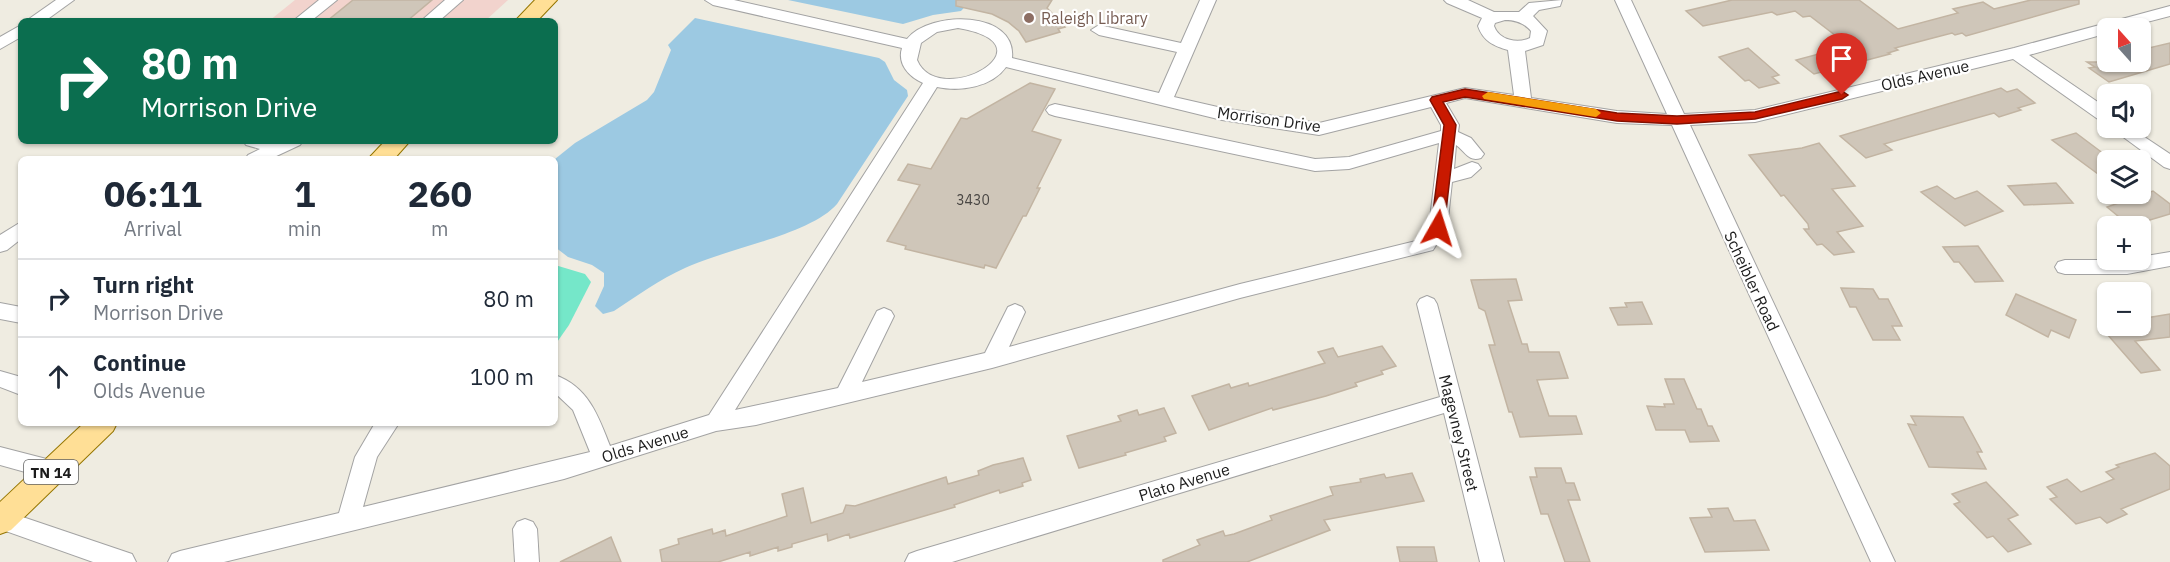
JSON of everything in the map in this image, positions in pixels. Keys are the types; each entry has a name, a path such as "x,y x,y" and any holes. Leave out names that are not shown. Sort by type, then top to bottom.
{"main road":[{"path":"528,18 547,0"},
{"path":"383,156 396,144"},
{"name":"TN 14","path":"1,520 100,426"}],"street":[{"path":"39,18 66,0"},
{"path":"305,18 329,0"},
{"path":"433,18 455,0"},
{"path":"713,0 911,45"},
{"path":"1164,100 1208,0"},
{"path":"1452,0 1471,6 1492,17"},
{"path":"1523,17 1534,6 1555,3 1554,0"},
{"name":"Scheibler Road","path":"1623,0 1883,562"},
{"name":"Olds Avenue","path":"1677,120 1755,116 2016,53 2170,11"},
{"path":"1507,14 1523,17 1536,26 1539,36 1532,44 1516,47 1500,43 1488,34 1485,25 1492,17 1507,14"},
{"path":"951,24 973,24 998,34 1007,51 1004,61 996,70 975,81 950,84 933,81 920,75 911,66 908,56 911,45 930,29 951,24"},
{"path":"1099,30 1187,49"},
{"path":"0,44 18,32"},
{"path":"1516,47 1523,101"},
{"path":"2016,53 2097,110"},
{"name":"Morrison Drive","path":"1004,61 1222,114 1319,129 1465,93 1617,117 1677,120"},
{"path":"716,422 933,81"},
{"path":"1436,100 1450,125 1448,135"},
{"path":"1055,110 1322,166 1360,160 1448,135 1471,146 1473,161 1464,173 1443,177"},
{"name":"Olds Avenue","path":"180,562 564,469 716,422 756,416 992,360 1240,291 1426,245 1438,228 1448,135"},
{"path":"2134,138 2170,163"},
{"path":"262,144 276,148"},
{"path":"261,156 286,144"},
{"path":"0,245 18,231"},
{"path":"2065,267 2127,267 2170,259"},
{"name":"Magevney Street","path":"1427,304 1492,562"},
{"path":"0,311 18,314"},
{"path":"992,360 1016,312"},
{"path":"846,395 884,316"},
{"path":"558,385 568,388 578,402 603,457"},
{"name":"Plato Avenue","path":"917,562 1451,402"},
{"path":"349,520 358,478 367,452 385,426"},
{"path":"0,456 54,470"},
{"path":"1,520 124,562"},
{"path":"525,529 527,562"}],"shaded area":[{"path":"295,0 508,0 488,18 273,18"}],"green space":[{"path":"558,266 585,274 591,282 569,325 558,341"}],"water":[{"path":"788,0 971,0 961,11 933,15 903,24"},
{"path":"695,18 879,58 885,62 894,80 907,90 908,96 837,204 824,215 788,233 702,261 676,272 614,311 603,314 595,306 604,286 604,273 592,265 568,257 558,249 558,157 575,143 647,100 654,92 671,50 668,45"}],"building":[{"path":"353,0 432,0 411,18 331,18"},
{"name":"Raleigh Library","path":"956,0 1052,0 1047,8 1065,27 1058,29 1060,32 1026,42 1019,31 1008,22 992,14 956,6"},
{"path":"1732,0 1859,0 1898,29 1958,13 1953,9 1983,2 1994,9 2031,0 2079,0 2079,4 1966,36 1962,33 1955,35 1952,33 1929,39 1895,48 1898,50 1888,53 1890,54 1814,74 1796,60 1849,46 1810,16 1803,17 1795,11 1777,15 1772,12 1703,26 1686,11"},
{"path":"2170,43 2170,64 2151,70 2151,47"},
{"path":"1748,48 1779,75 1772,77 1779,83 1759,88 1749,80 1745,81 1719,57"},
{"path":"2087,62 2097,62 2097,72 2143,72 2109,82 2089,68 2095,67"},
{"path":"1030,83 1055,89 1032,131 1061,140 1026,216 1023,216 996,268 985,265 984,268 905,249 906,246 887,241 920,185 898,180 908,164 931,169 961,118 967,119"},
{"path":"2001,88 2007,92 2017,89 2035,103 1999,117 1994,113 1884,144 1892,150 1866,158 1840,136"},
{"path":"2076,133 2099,150 2097,173 2052,140"},
{"path":"1819,143 1855,186 1832,189 1863,226 1837,232 1854,252 1834,255 1822,244 1817,245 1804,229 1809,229 1808,224 1784,195 1781,196 1749,155 1802,148"},
{"path":"2056,183 2073,203 2024,205 2008,186"},
{"path":"1937,186 1955,199 1977,191 2003,211 1965,226 1921,192"},
{"path":"2151,192 2170,204 2170,214 2151,220 2151,216 2118,216 2107,207 2116,204 2151,204"},
{"path":"1978,246 2003,281 1975,282 1959,262 1954,262 1943,247"},
{"path":"1516,279 1522,300 1508,301 1522,344 1527,344 1529,352 1559,352 1568,378 1537,380 1549,416 1576,416 1582,434 1520,437 1512,412 1509,412 1489,345 1495,345 1485,311 1479,308 1471,280"},
{"path":"1841,288 1873,289 1879,299 1888,299 1902,326 1892,326 1900,340 1873,340 1856,307 1850,307"},
{"path":"2016,294 2076,320 2069,338 2051,330 2048,337 2006,315"},
{"path":"1642,302 1652,324 1618,325 1610,308 1627,307 1625,303"},
{"path":"2170,314 2170,337 2135,341 2160,370 2141,373 2109,336 2151,336 2151,317"},
{"path":"1382,346 1396,366 1381,371 1383,374 1355,383 1357,386 1326,396 1273,410 1272,408 1209,430 1192,396 1229,384 1231,388 1248,383 1249,386 1325,363 1318,352 1333,348 1338,357"},
{"path":"1665,379 1684,379 1697,409 1701,409 1708,426 1712,426 1719,441 1690,442 1685,430 1656,430 1647,406 1665,407 1664,404 1674,404"},
{"path":"1164,408 1176,433 1164,437 1166,441 1079,468 1067,436 1121,421 1118,416 1137,410 1139,415"},
{"path":"1911,416 1963,417 1982,452 1977,452 1986,469 1929,467 1908,424 1916,425"},
{"path":"2155,453 2170,466 2170,489 2121,509 2127,514 2107,523 2100,517 2076,524 2050,499 2057,497 2047,487 2067,479 2081,492 2114,479 2106,472 2119,467 2116,465"},
{"path":"1023,458 1031,480 1022,483 1023,486 1000,493 999,490 954,505 955,507 850,538 849,534 828,541 827,534 792,544 792,547 778,551 778,547 750,556 750,552 718,562 662,562 660,550 679,544 678,539 712,529 713,534 725,530 726,536 787,516 782,494 803,488 811,523 843,513 846,505 855,506 946,477 948,484 979,475 978,471 993,465"},
{"path":"1535,468 1561,468 1566,483 1574,483 1580,500 1568,500 1590,562 1565,562 1548,514 1541,514 1530,477 1537,477"},
{"path":"1412,473 1424,501 1324,520 1330,530 1247,562 1163,562 1163,560 1200,545 1197,540 1223,531 1225,536 1234,534 1272,520 1270,516 1333,495 1330,487 1361,482 1360,479 1384,474 1386,478"},
{"path":"1986,482 2018,515 2008,519 2031,544 2008,552 1993,536 1987,538 1954,504 1960,502 1952,494"},
{"path":"1728,508 1734,521 1755,520 1769,550 1705,552 1690,518 1712,517 1708,509"},
{"path":"611,537 621,562 560,562"},
{"path":"1397,547 1434,547 1437,562 1400,562"}],"slow traffic":[{"path":"1488,96 1596,113"}],"place":[{"name":"Raleigh Library","path":"1029,18"}],"route":[{"path":"1438,228 1450,125 1436,100 1465,93 1617,117 1677,120 1755,116 1842,95"}]}
